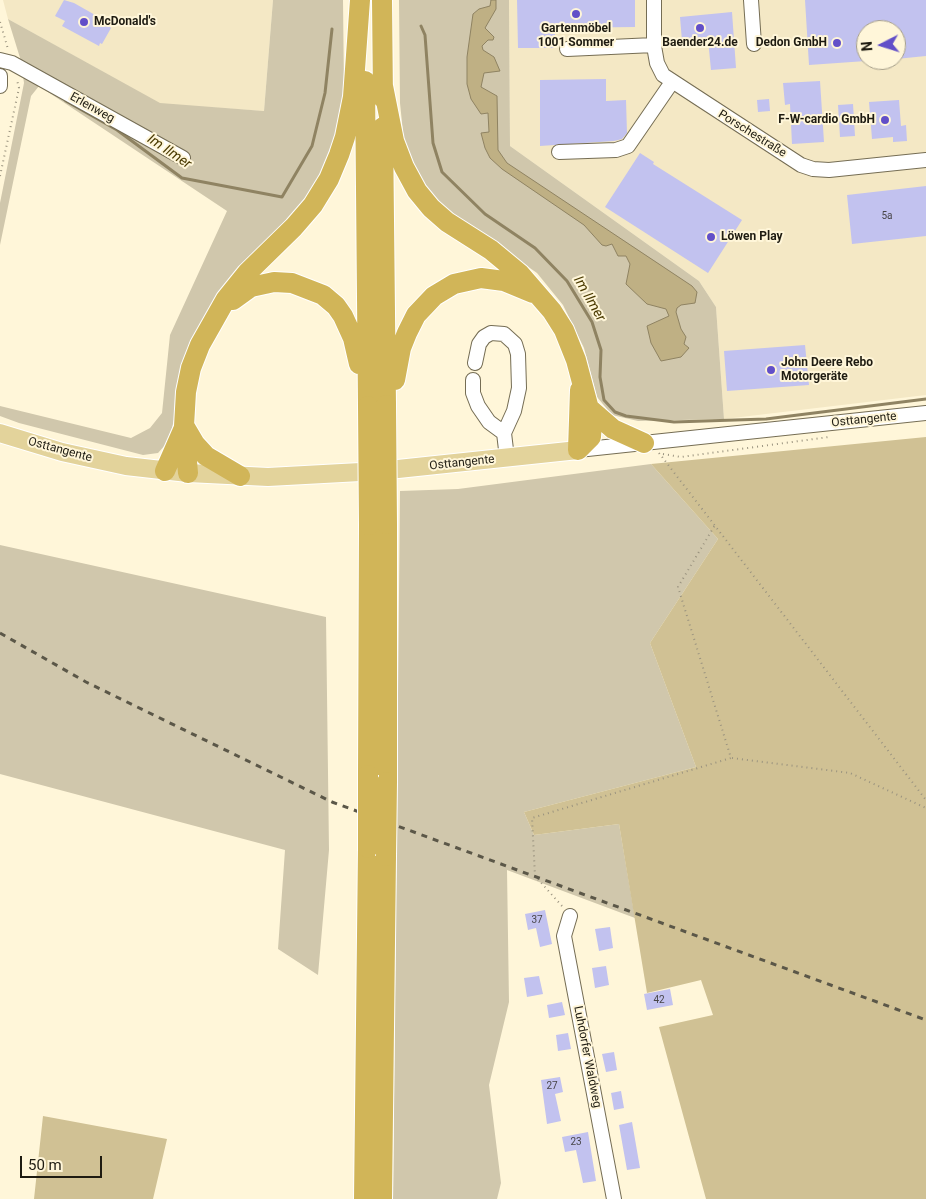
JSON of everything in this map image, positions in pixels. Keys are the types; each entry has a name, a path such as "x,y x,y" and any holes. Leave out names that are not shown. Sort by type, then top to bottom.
{"highway":[{"path":"188,473 184,426 186,392 191,368 211,324 242,280 294,227 312,205 329,179 345,137 352,97 362,0"},
{"path":"362,0 382,405 388,476 378,525"},
{"path":"364,1199 377,852 378,525 382,405 382,0"},
{"path":"383,86 394,141 404,168 417,191 431,208 447,222 507,262 541,298 568,338 590,409 593,432 588,441 578,450"},
{"path":"382,405 396,372 406,333 416,315 434,296 454,284 481,278 517,285 541,298"},
{"path":"211,324 240,294 262,283 292,283 323,294 336,306 353,338 382,405"},
{"path":"578,450 577,432 580,381"},
{"path":"590,409 613,429 644,443"},
{"path":"165,471 184,426"},
{"path":"184,426 195,444 206,456 240,476"},
{"path":"377,852 382,1199"}],"main road":[{"name":"Osttangente","path":"0,433 94,460 165,471 240,476 324,475 578,450"}],"street":[{"name":"Porschestraße","path":"654,0 654,45 663,75 801,165 813,169 829,170 926,160"},
{"path":"751,0 754,44"},
{"path":"567,49 654,45"},
{"name":"Erlenweg","path":"6,62 183,158"},
{"path":"0,76 0,86"},
{"path":"559,152 616,150 628,146 672,82"},
{"path":"475,362 479,344 484,337 491,333 504,334 515,344 518,354 519,388 514,411 504,433 507,458"},
{"path":"473,380 473,393 478,406 489,422 504,433"},
{"name":"Osttangente","path":"578,450 926,413"},
{"name":"Luhdorfer Waldweg","path":"570,916 564,936 614,1199"}],"path":[{"path":"0,22 6,62 19,88 0,176"},
{"path":"836,436 681,457 659,453 926,800"},
{"path":"715,525 678,587 731,758"},
{"path":"570,916 535,876 532,818 731,758 850,773 926,808"}],"shaded area":[{"path":"3,0 273,0 264,111 160,104 8,19"},
{"path":"273,0 343,0 344,90 341,131 325,175 187,364 172,428 166,444 158,453 143,455 19,423 0,416 0,406 131,438 150,428 162,413 170,335 227,211 39,86 31,96 0,245 0,203 24,83 21,61 8,19 160,103 264,111"},
{"path":"399,0 509,0 510,146 699,281 716,307 724,419 638,421 612,415 597,397 584,348 563,305 537,273 444,208 422,182 404,142 400,103"},
{"path":"491,0 496,0 496,9 485,28 494,37 493,40 488,40 482,46 483,50 494,57 500,71 484,73 481,87 497,96 498,150 507,163 692,286 697,292 695,303 681,305 677,308 676,312 681,329 686,337 684,344 689,348 681,357 661,361 651,343 647,326 669,316 666,309 647,304 626,284 630,264 626,256 618,256 612,244 602,245 584,225 502,169 490,158 481,133 489,132 488,113 481,114 471,99 467,84 467,57 473,14 479,9 490,6"},
{"path":"509,0 926,0 926,395 724,419 716,307 699,281 510,146"},
{"path":"926,437 926,1199 706,1199 659,1027 713,1015 701,980 647,993 619,824 534,835 524,812 696,767 650,643 718,539 651,464"},
{"path":"651,464 718,539 650,643 696,767 524,812 534,835 619,824 635,918 507,870 509,1002 489,1085 501,1183 497,1199 393,1199 400,491 458,489"},
{"path":"0,545 326,617 329,850 318,975 278,949 285,850 0,774"},
{"path":"43,1116 167,1139 153,1199 34,1199"}],"building":[{"name":"McDonald's","path":"64,0 74,3 111,24 109,26 111,28 102,44 100,43 99,46 62,26 65,21 55,16"},
{"name":"Gartenmöbel 1001 Sommer","path":"517,0 635,0 635,27 555,28 555,48 518,48"},
{"name":"Dedon GmbH","path":"805,0 926,0 926,56 906,58 906,20 856,20 856,62 809,65"},
{"path":"732,12 736,68 711,70 708,39 682,41 680,17"},
{"path":"606,79 606,101 626,100 627,133 622,139 540,146 540,80"},
{"path":"820,81 824,142 792,144 790,104 785,105 783,83"},
{"path":"769,99 770,111 758,112 757,100"},
{"path":"899,100 901,126 906,125 907,141 893,142 893,137 872,139 869,102"},
{"path":"853,104 855,136 840,137 838,105"},
{"path":"640,153 654,162 653,164 742,220 708,273 605,207"},
{"path":"926,186 926,236 852,244 847,195"},
{"path":"805,345 809,385 727,391 724,351"},
{"path":"545,910 552,944 540,947 536,928 528,930 525,914"},
{"path":"610,927 613,948 599,951 595,929"},
{"path":"606,966 609,985 595,988 592,968"},
{"path":"539,976 543,994 527,997 524,978"},
{"path":"670,989 673,1005 647,1010 644,994"},
{"path":"562,1002 565,1015 549,1018 547,1005"},
{"path":"568,1033 571,1049 558,1051 556,1035"},
{"path":"614,1052 617,1070 606,1072 602,1054"},
{"path":"560,1077 563,1092 555,1094 561,1121 547,1124 541,1080"},
{"path":"621,1091 624,1108 614,1110 611,1093"},
{"path":"632,1122 640,1168 627,1170 619,1125"},
{"path":"588,1132 596,1181 583,1183 576,1150 565,1152 562,1137"}],"waterway":[{"name":"Im Ilmer","path":"421,26 425,35 433,143 442,172 485,214 535,248 567,281 592,322 601,350 600,377 604,400 615,412 626,416 674,422 766,419 926,399"},
{"name":"Im Ilmer","path":"66,101 117,130 182,178 282,197 312,146 325,93 332,29"}],"railway":[{"path":"0,633 86,682 332,802 926,1020"}],"place":[{"name":"Gartenmöbel 1001 Sommer","path":"576,14"},
{"name":"McDonald's","path":"84,22"},
{"name":"Baender24.de","path":"700,28"},
{"name":"Dedon GmbH","path":"837,43"},
{"name":"F-W-cardio GmbH","path":"885,120"},
{"name":"Löwen Play","path":"711,237"},
{"name":"John Deere Rebo Motorgeräte","path":"771,370"}]}
